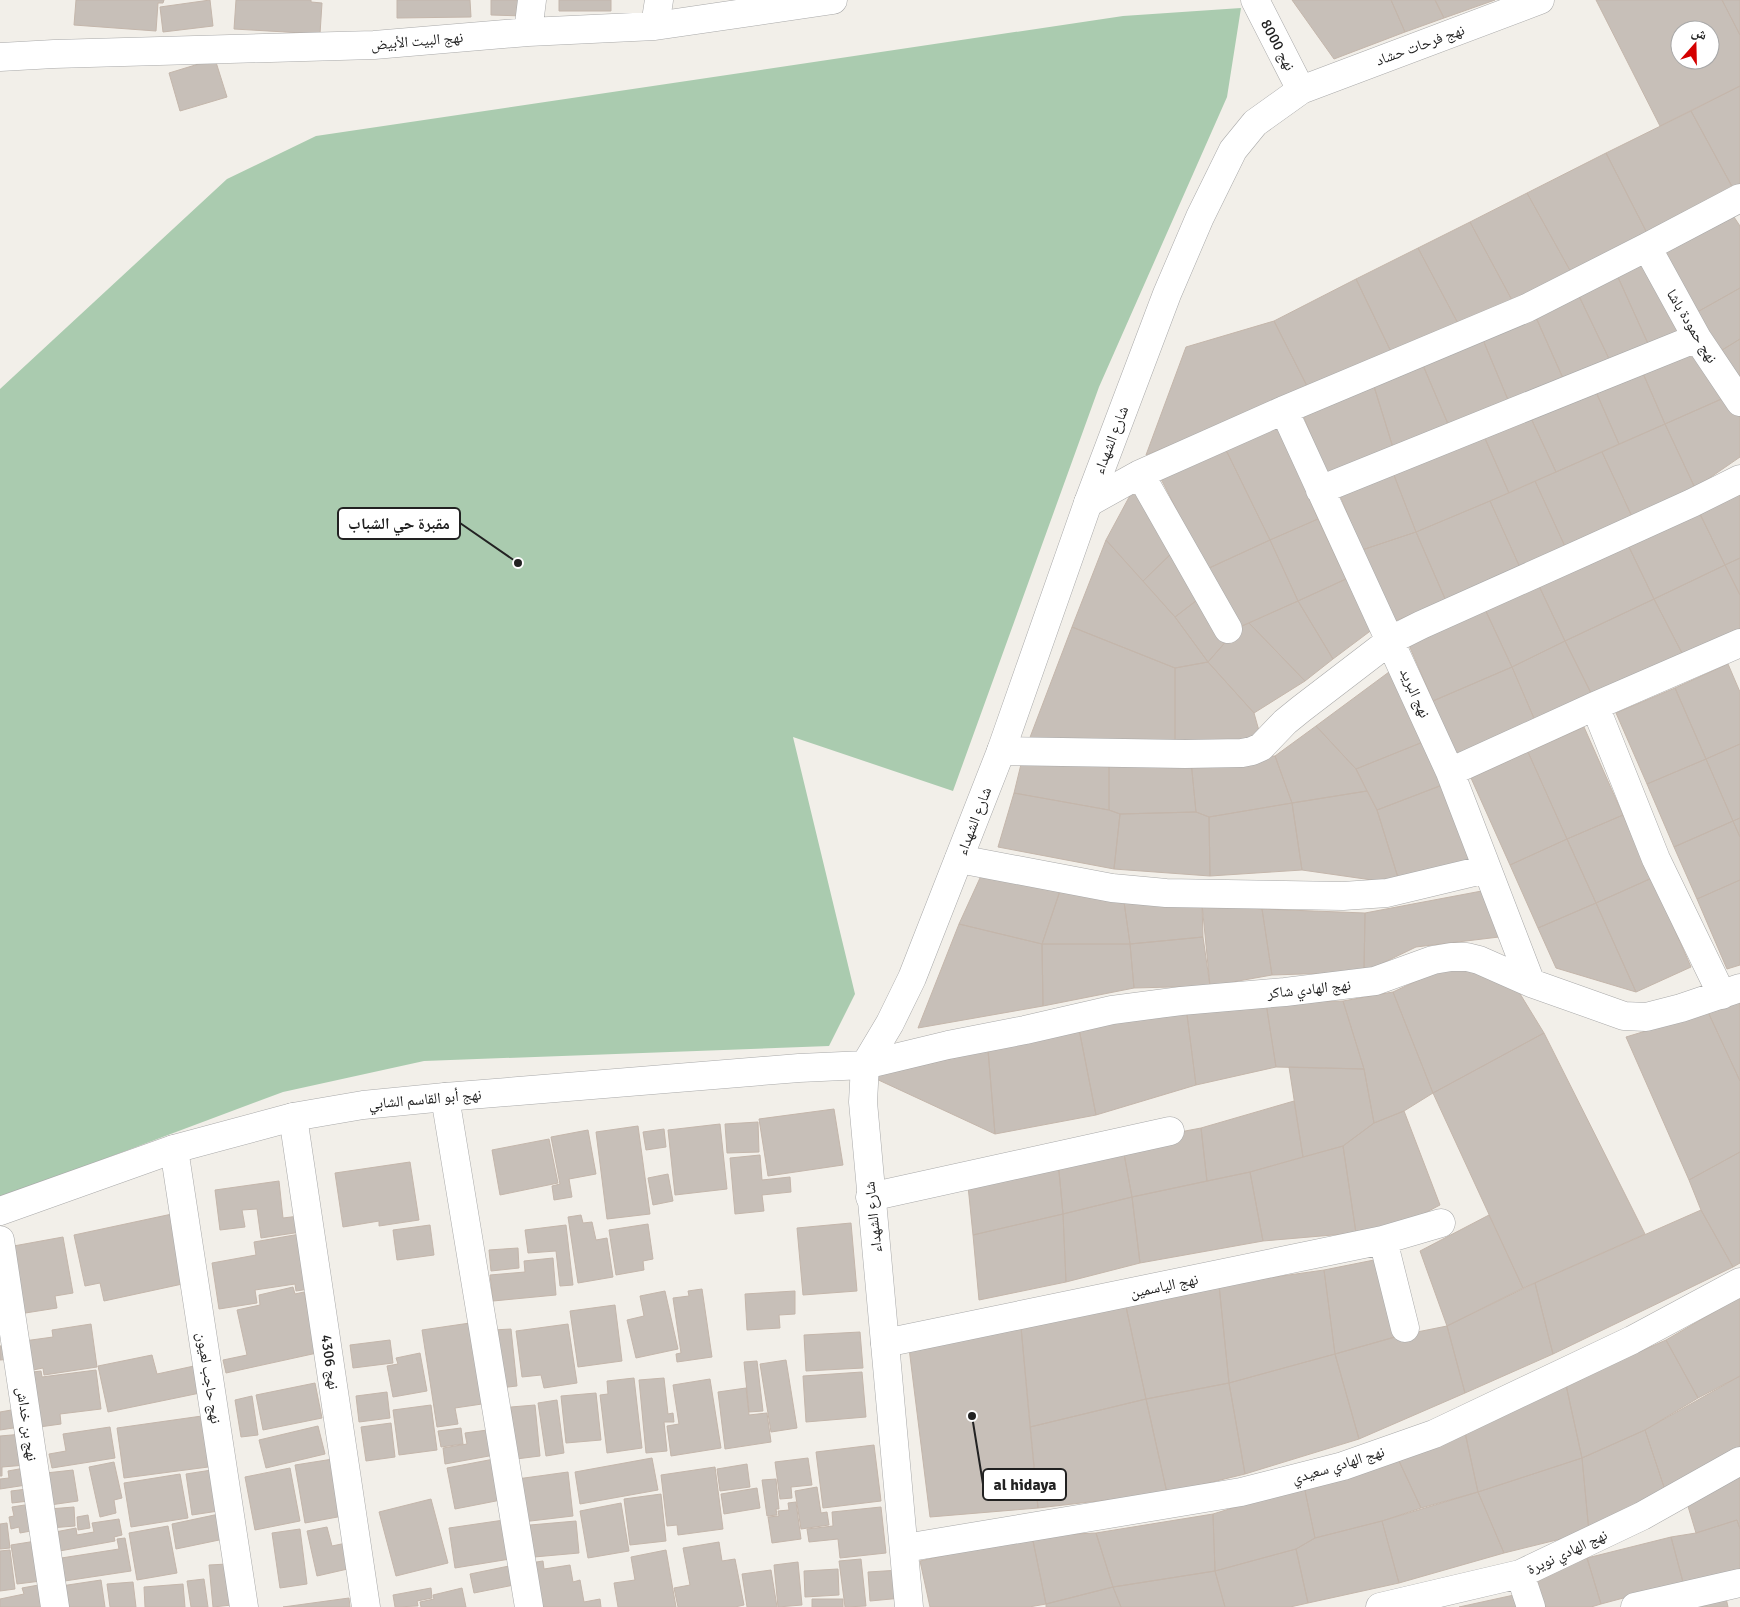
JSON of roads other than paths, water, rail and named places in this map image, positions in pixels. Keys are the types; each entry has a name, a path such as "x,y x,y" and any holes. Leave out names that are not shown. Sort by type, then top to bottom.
{"street":[{"path":"528,32 532,0"},
{"name":"نهج البيت الأبيض","path":"0,57 374,45 528,32 657,13 833,0"},
{"name":"نهج 8000","path":"1255,0 1302,90"},
{"name":"نهج فرحات حشاد","path":"1302,90 1540,0"},
{"name":"شارع الشهداء","path":"909,1607 862,1102 865,1065 890,1023 912,978 1001,751 1088,503 1167,294 1222,171 1233,150 1255,123 1302,90"},
{"path":"1088,503 1140,474 1284,410 1527,308 1740,198"},
{"name":"نهج حمودة باشا","path":"1647,247 1697,338 1740,402"},
{"path":"1320,490 1697,338"},
{"name":"نهج البريد","path":"1284,410 1450,772 1531,982"},
{"path":"1140,474 1228,629"},
{"path":"1001,751 1185,754 1242,753 1252,751 1261,747 1285,722 1391,640 1692,503 1740,479"},
{"path":"1450,772 1595,706 1737,652"},
{"path":"1595,706 1656,859 1731,992"},
{"path":"959,859 1112,888 1166,893 1334,896 1387,893 1487,869"},
{"name":"نهج الهادي شاكر","path":"865,1065 1112,1010 1376,981 1433,960 1451,957 1468,957 1479,960 1531,982 1624,1016 1646,1017 1731,992"},
{"name":"نهج أبو القاسم الشابي","path":"0,1211 174,1149 293,1117 363,1105 799,1068 865,1065"},
{"path":"446,1097 529,1607"},
{"name":"نهج 4306","path":"293,1117 366,1607"},
{"path":"870,1197 1170,1131"},
{"name":"نهج حاجب لعيون","path":"174,1149 244,1607"},
{"name":"نهج الياسمين","path":"885,1343 1383,1240 1441,1223"},
{"name":"نهج بن خداش","path":"0,1240 55,1607"},
{"path":"1383,1240 1405,1328"},
{"name":"نهج الهادي سعيدي","path":"904,1548 1242,1492 1343,1466 1434,1434 1632,1340 1740,1282"},
{"name":"نهج الهادي نويرة","path":"1380,1607 1421,1602 1520,1574 1642,1516 1740,1461"},
{"path":"1520,1574 1531,1607"},
{"path":"1635,1607 1738,1591"}],"place":[{"name":"مقبرة حي الشباب","path":"518,563"},
{"name":"al hidaya","path":"972,1416"}]}
